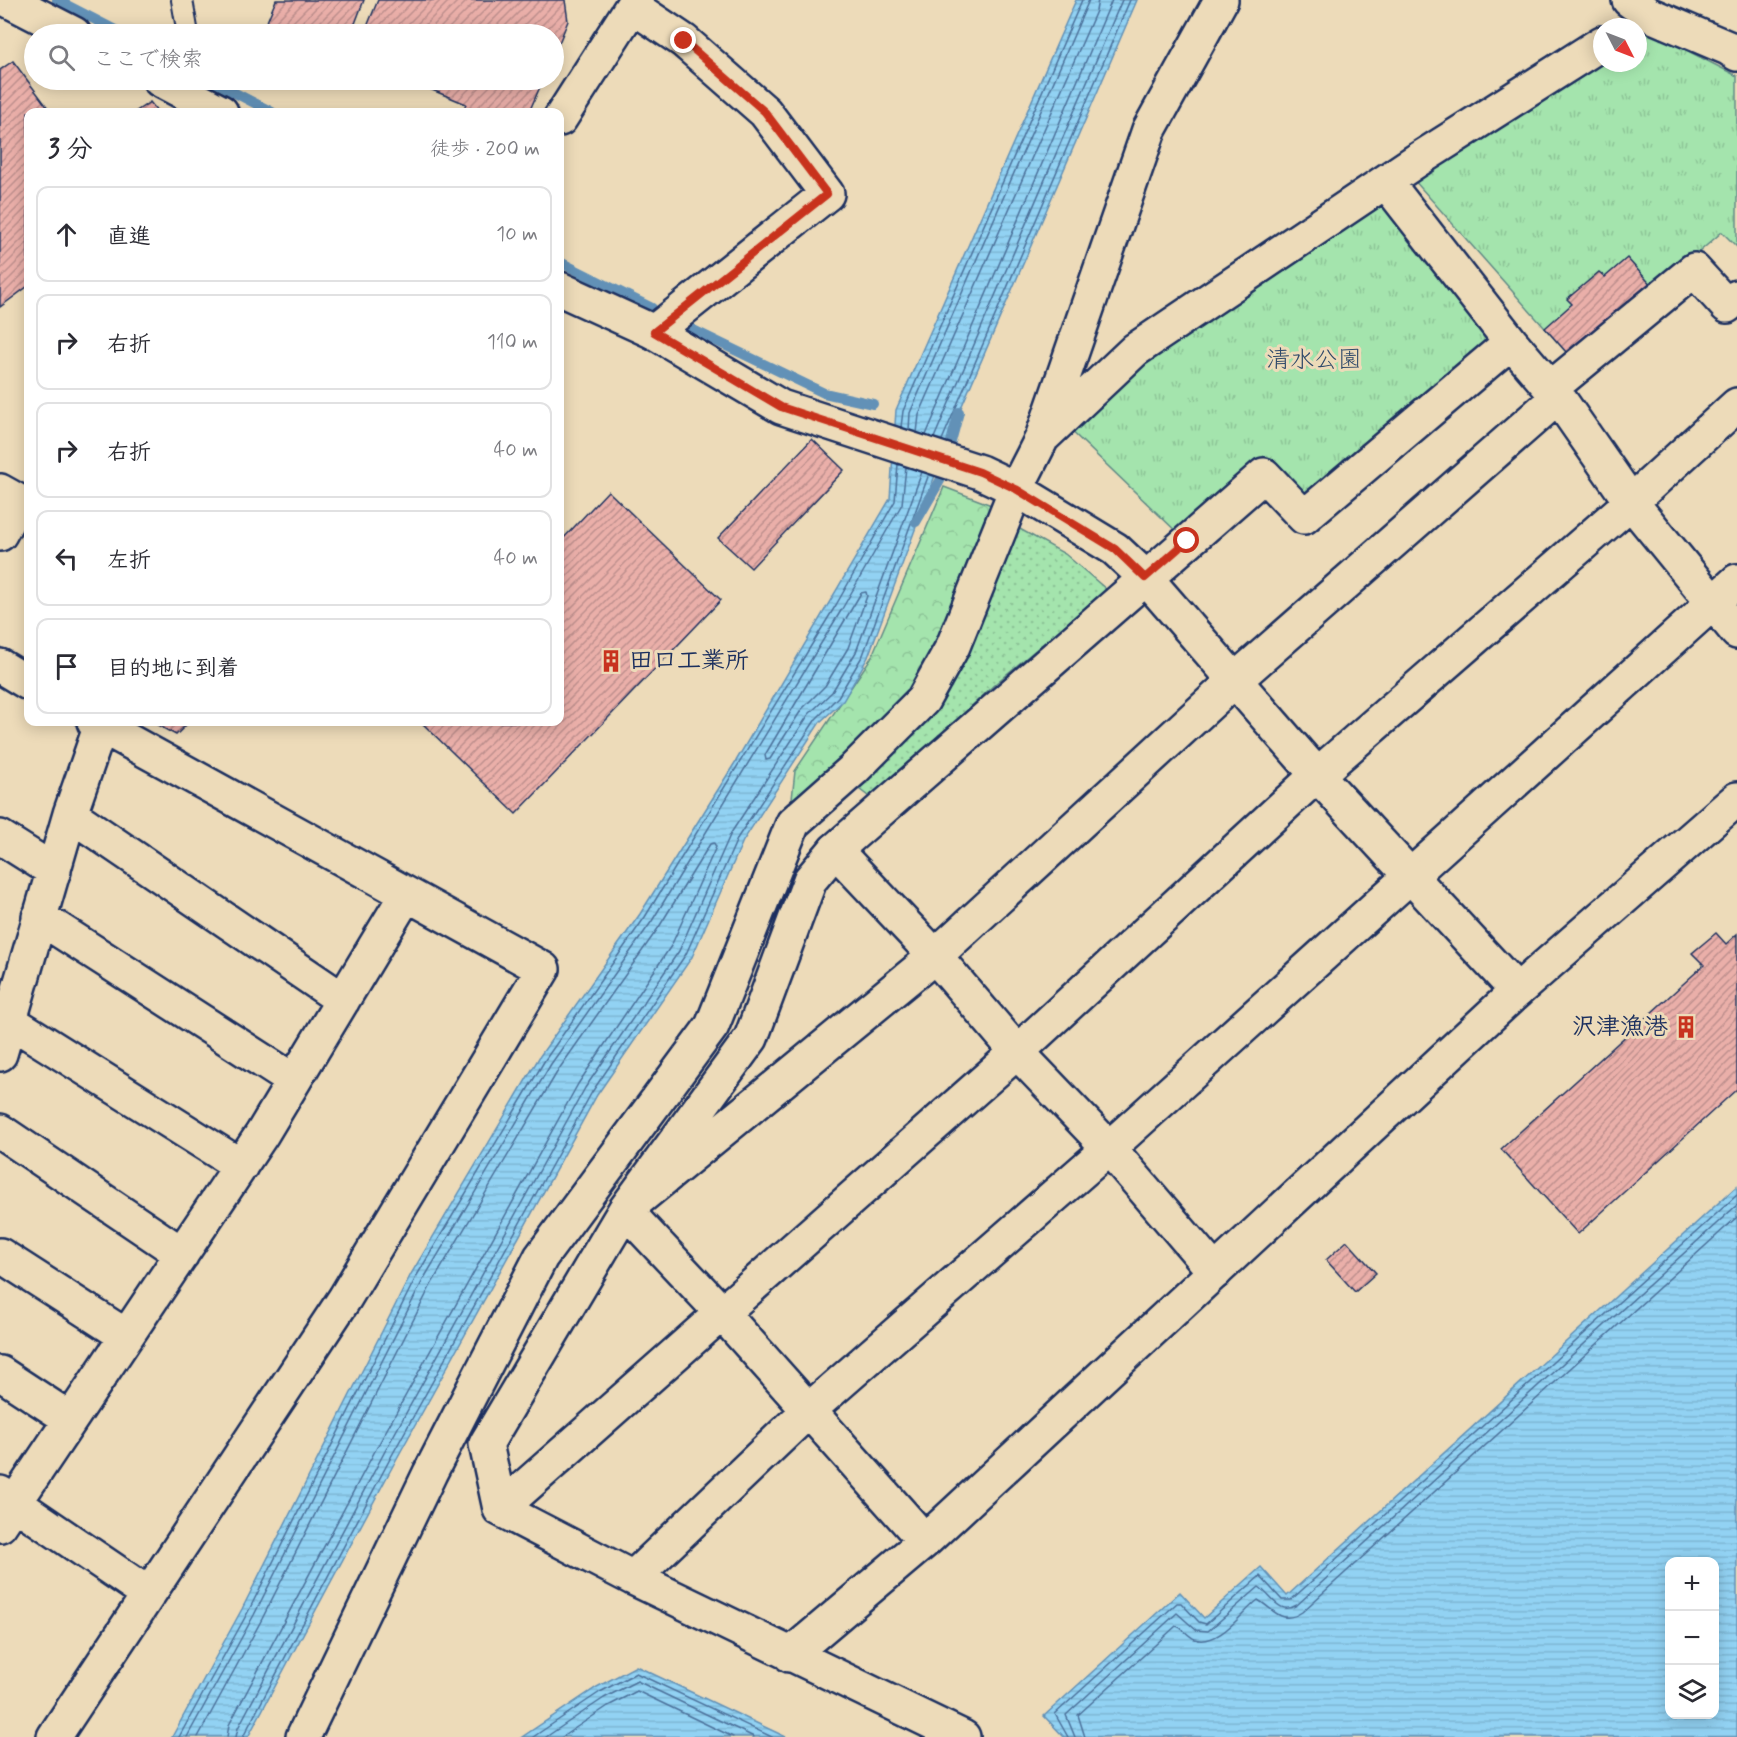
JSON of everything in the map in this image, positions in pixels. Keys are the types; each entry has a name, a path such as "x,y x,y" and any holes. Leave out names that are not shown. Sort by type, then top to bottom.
{"street":[{"path":"8,0 55,24"},
{"path":"303,1737 430,1473 541,1257 712,1026 793,823 853,770 923,700 953,646 1016,489 1042,438 1149,130 1221,0"},
{"path":"564,113 634,3 684,41 765,112 827,194 654,332"},
{"path":"1644,10 1737,54"},
{"path":"1042,438 1135,350 1386,182 1593,49"},
{"path":"186,90 215,108"},
{"path":"1386,182 1511,342 1554,392 1631,502 1737,632"},
{"path":"625,1210 935,956 1234,681 1554,392 1694,270 1727,306 1737,297"},
{"path":"564,291 654,332 781,407 971,469 1016,489 1115,549 1145,578 1317,775 1517,991"},
{"path":"500,1509 486,1444 625,1210 752,1038 810,880 835,850 1264,475 1304,517 1511,342"},
{"path":"500,1509 1017,1052 1317,775 1631,502 1737,405"},
{"path":"0,491 18,501 0,534"},
{"path":"633,1578 809,1410 1110,1148 1737,581"},
{"path":"0,666 24,681"},
{"path":"0,1054 10,1021 10,982 39,916 97,726"},
{"path":"54,1737 147,1593 345,1298 543,969 103,726"},
{"path":"790,1655 925,1541 1517,991 1737,799"},
{"path":"70,814 343,1000"},
{"path":"0,837 54,871"},
{"path":"835,850 935,956 1017,1052 1110,1148 1215,1272"},
{"path":"147,1593 5,1507 70,1419 241,1166 406,895"},
{"path":"39,916 294,1081"},
{"path":"10,1021 241,1166"},
{"path":"0,1131 182,1254"},
{"path":"625,1210 722,1313 925,1541"},
{"path":"0,1255 126,1336"},
{"path":"0,1373 70,1419"},
{"path":"500,1509 633,1578 963,1737"}],"lane":[{"path":"182,0 186,24"}],"green space":[{"path":"1647,30 1737,76 1737,247 1722,232 1574,361 1413,179 1593,63 1593,72 1647,72"},
{"name":"清水公園","path":"1366,195 1404,213 1503,340 1307,507 1264,456 1182,537 1060,420"},
{"path":"944,487 994,506 959,598 904,703 790,818 795,771 871,658"},
{"path":"1018,528 1065,554 1107,590 995,684 872,799 855,786"}],"water":[{"path":"1076,0 1137,0 954,424 868,657 843,701 820,722 743,841 692,957 597,1095 396,1460 248,1737 172,1737 242,1609 411,1274 540,1056 640,914 736,761 890,499 896,410"},
{"path":"1737,1186 1737,1737 1064,1737 1044,1716 1180,1592 1204,1618 1261,1567 1287,1596"},
{"path":"636,1666 786,1737 522,1737 597,1687"}],"building":[{"path":"276,0 364,0 355,24 266,24"},
{"path":"378,0 565,0 568,21 564,31 564,24 368,24"},
{"path":"13,61 24,76 24,90 35,90 48,108 24,108 24,289 0,307 0,70"},
{"path":"432,90 539,90 531,108 464,108 466,104"},
{"path":"150,102 155,108 141,108"},
{"path":"1627,258 1654,288 1574,361 1545,328 1572,304 1567,299 1599,272 1605,277"},
{"path":"812,439 844,470 751,568 718,538"},
{"name":"田口工業所","path":"608,491 721,600 516,814 425,726 564,726 564,538"},
{"path":"159,726 185,726 176,735"},
{"name":"沢津漁港","path":"1716,933 1726,944 1737,934 1737,1089 1578,1234 1501,1149 1704,965 1692,953"},
{"path":"1347,1241 1376,1273 1355,1292 1326,1260"}],"waterway":[{"path":"57,0 104,24"},
{"path":"229,90 264,108"},
{"path":"564,264 652,308"},
{"path":"683,325 824,393 873,404"},
{"path":"916,522 941,479 959,412"}],"place":[{"name":"田口工業所","path":"611,661"},
{"name":"沢津漁港","path":"1686,1027"}],"route":[{"path":"684,41 765,112 827,194 654,332 781,407 980,472 1016,489 1115,549 1145,578 1187,541"}]}
